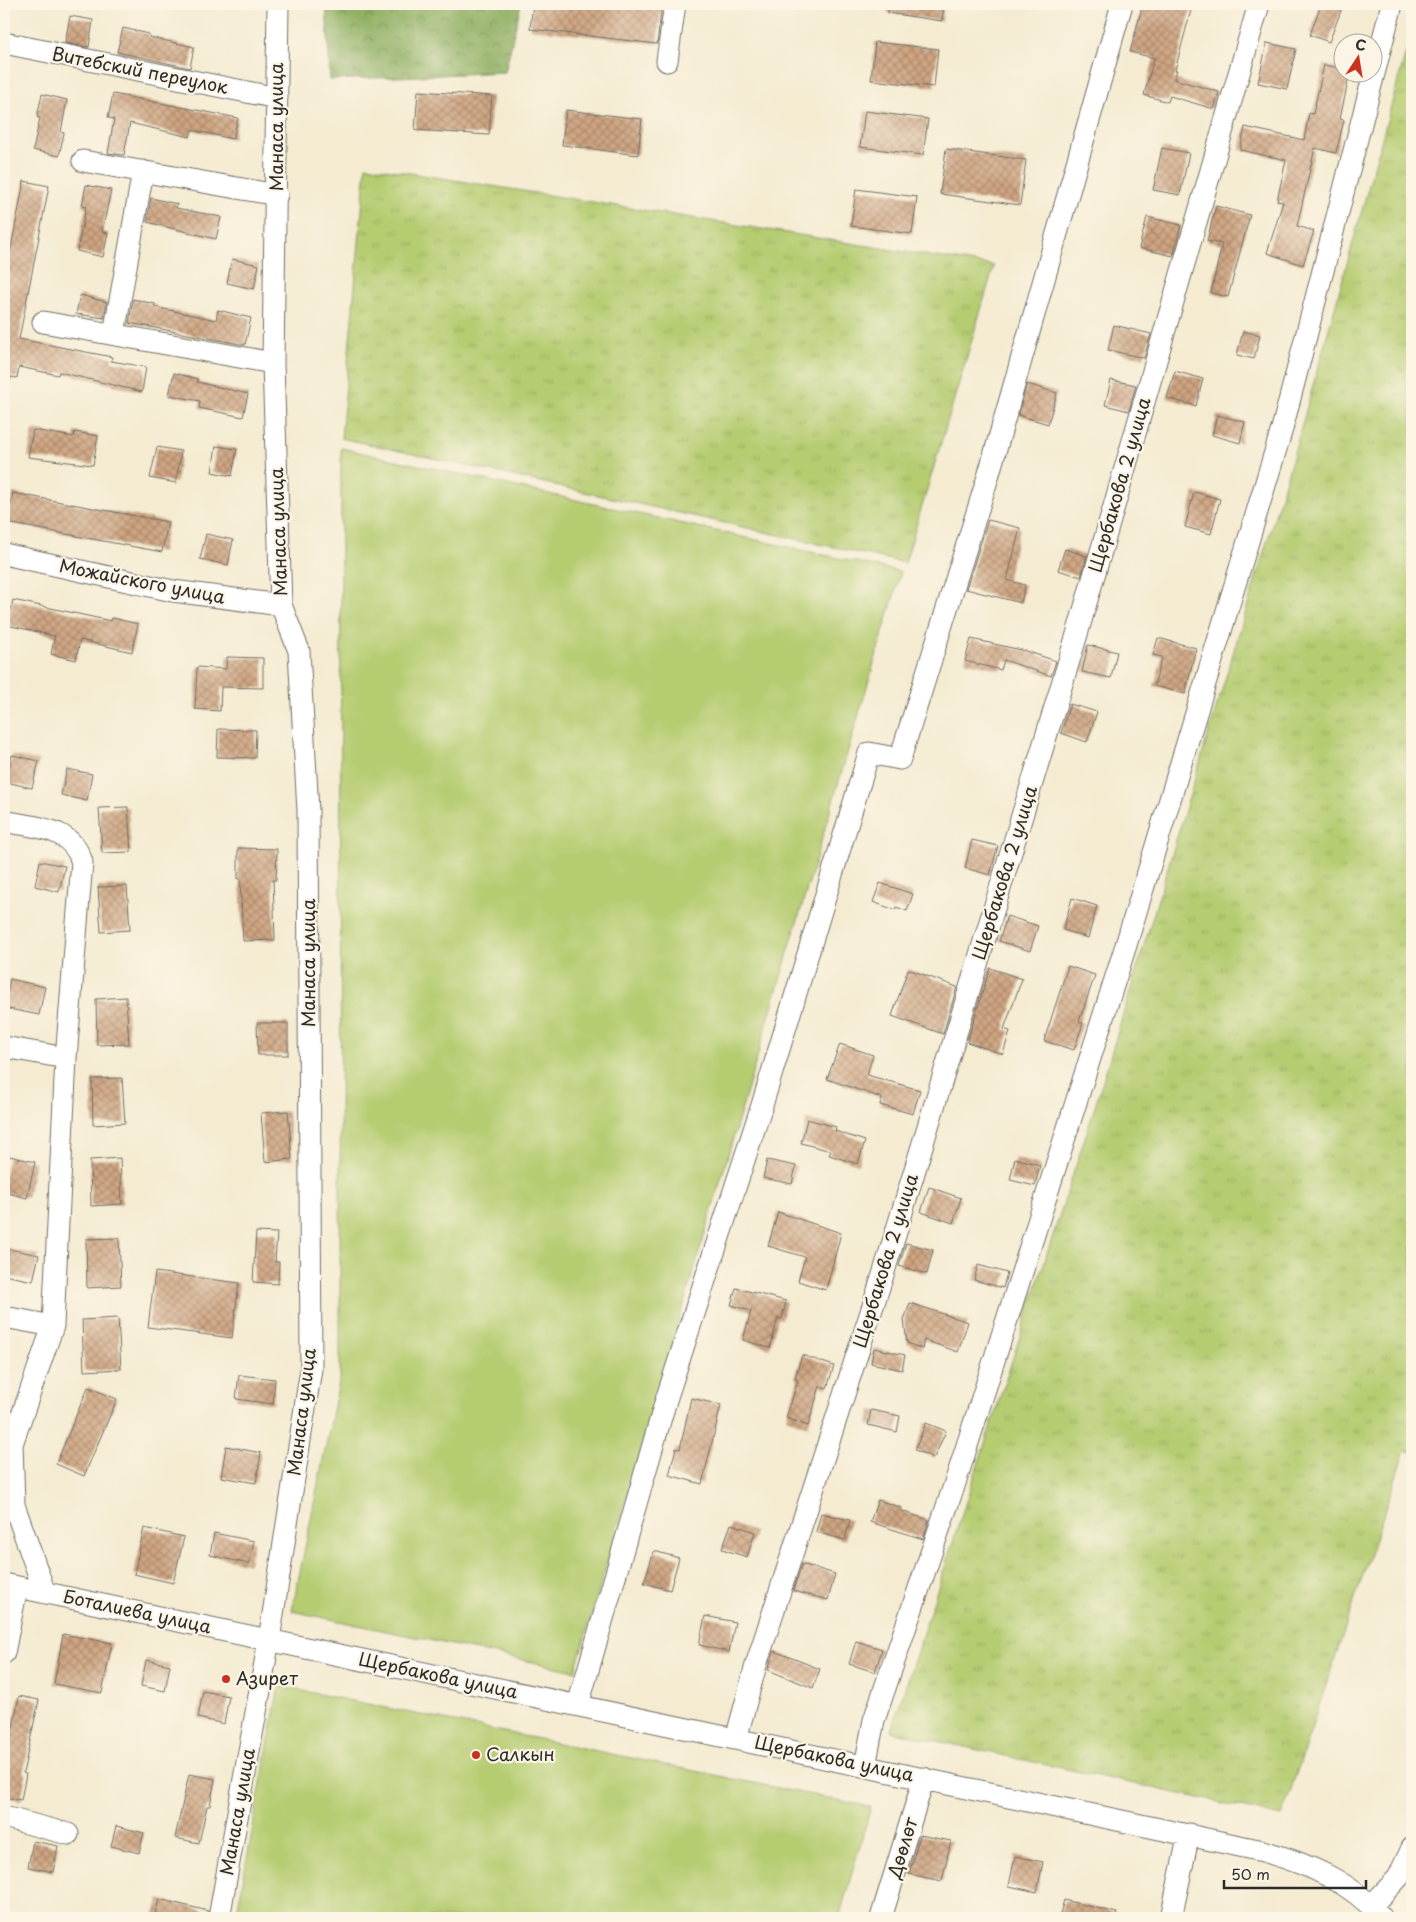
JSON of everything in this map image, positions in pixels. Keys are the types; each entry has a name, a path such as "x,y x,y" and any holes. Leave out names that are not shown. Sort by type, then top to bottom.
{"street":[{"name":"Манаса улица","path":"219,1918 269,1640 311,1369 308,811 299,651 281,605 273,363 277,195 278,4"},
{"path":"667,61 675,4"},
{"path":"578,1706 666,1400 763,1102 868,753 900,759 988,477 1122,4"},
{"name":"Щербакова 2 улица","path":"736,1739 756,1665 883,1275 1078,631 1259,4"},
{"path":"865,1766 874,1720 957,1477 1126,945 1282,429 1392,4"},
{"name":"Витебский переулок","path":"4,43 277,98"},
{"path":"83,161 277,195"},
{"path":"114,334 143,171"},
{"path":"43,322 273,363"},
{"name":"Можайского улица","path":"4,554 173,591 281,605"},
{"path":"4,821 61,834 75,845 82,862 66,1058 53,1326 12,1444 14,1505 45,1593"},
{"path":"4,1047 66,1058"},
{"path":"4,1317 53,1326"},
{"path":"4,1653 10,1585"},
{"name":"Боталиева улица","path":"10,1585 269,1640"},
{"name":"Щербакова улица","path":"269,1640 1189,1834 1295,1860 1326,1874 1375,1914"},
{"name":"Дөөлөт","path":"881,1918 924,1778"},
{"path":"4,1817 68,1834"},
{"path":"1171,1918 1189,1834"},
{"path":"1375,1914 1398,1878 1412,1848"}],"green space":[{"path":"326,4 521,4 505,72 330,80"},
{"path":"1412,31 1412,1453 1405,1450 1282,1816 891,1731 1093,1113 1295,450"},
{"path":"366,166 994,266 905,563 341,438"},
{"path":"341,448 901,572 575,1671 292,1611 340,1377"},
{"path":"279,1686 871,1807 839,1918 236,1918"}],"building":[{"path":"533,4 662,4 657,44 530,29"},
{"path":"888,4 944,4 942,21 888,13"},
{"path":"1143,4 1168,4 1191,10 1174,79 1219,92 1214,109 1170,96 1168,102 1144,95 1154,58 1130,52"},
{"path":"1321,4 1342,8 1329,42 1310,35"},
{"path":"70,16 93,20 89,47 65,43"},
{"path":"123,28 149,34 149,37 194,47 190,68 117,52"},
{"path":"875,42 938,49 934,87 871,80"},
{"path":"1267,43 1296,49 1287,89 1258,83"},
{"path":"1324,65 1334,67 1334,82 1348,82 1340,119 1344,120 1336,153 1315,148 1297,226 1314,231 1303,265 1267,253 1283,202 1277,201 1286,160 1240,150 1245,127 1304,140 1309,113 1313,114"},
{"path":"418,91 492,96 489,135 415,130"},
{"path":"42,94 67,100 61,132 64,133 59,156 33,150 40,118 37,117"},
{"path":"113,94 238,118 233,139 192,130 190,137 130,123 124,155 108,153 114,119 108,118"},
{"path":"566,110 642,119 638,155 562,145"},
{"path":"865,111 928,119 923,155 860,147"},
{"path":"1162,148 1189,153 1180,195 1153,190"},
{"path":"946,149 1026,160 1020,205 940,194"},
{"path":"24,181 49,186 19,339 112,357 111,361 146,367 142,392 59,372 58,375 19,367 17,378 11,377 10,381 4,380 4,285"},
{"path":"86,185 111,190 102,232 108,233 103,257 77,251 86,207 82,206"},
{"path":"856,189 917,197 912,234 851,226"},
{"path":"151,198 177,204 176,208 221,217 216,239 147,222"},
{"path":"1216,206 1250,215 1228,297 1211,293 1222,244 1207,241"},
{"path":"1147,217 1181,225 1173,256 1139,248"},
{"path":"232,259 259,265 254,289 227,283"},
{"path":"80,295 107,302 104,318 76,314"},
{"path":"133,299 155,304 155,307 216,320 218,310 251,318 245,345 129,323"},
{"path":"1114,325 1151,334 1144,358 1108,350"},
{"path":"1243,331 1260,335 1254,359 1237,355"},
{"path":"1175,371 1203,379 1196,406 1167,398"},
{"path":"174,373 198,379 197,382 248,394 243,417 199,408 200,401 169,395"},
{"path":"1111,380 1136,385 1129,411 1105,405"},
{"path":"1027,384 1057,393 1048,424 1018,415"},
{"path":"1217,415 1245,422 1240,443 1212,435"},
{"path":"33,430 74,437 75,432 98,436 93,465 28,457"},
{"path":"216,446 237,449 232,476 212,472"},
{"path":"157,447 181,451 176,483 150,478"},
{"path":"1194,492 1220,499 1211,534 1185,527"},
{"path":"13,493 168,522 162,552 7,523"},
{"path":"988,520 1020,528 1007,580 1025,585 1021,603 966,589"},
{"path":"206,534 233,540 228,565 200,559"},
{"path":"1065,549 1087,556 1081,577 1058,570"},
{"path":"13,600 111,621 112,618 138,624 132,652 80,640 76,660 51,654 55,636 7,625"},
{"path":"1158,638 1196,648 1185,694 1154,686 1162,657 1153,655"},
{"path":"971,639 1026,651 1056,661 1051,676 1004,660 1001,670 965,661"},
{"path":"1088,645 1117,652 1111,678 1082,672"},
{"path":"227,657 263,658 263,688 221,687 220,711 195,709 197,667 226,669"},
{"path":"1070,704 1097,712 1087,742 1061,733"},
{"path":"218,729 256,730 255,758 217,757"},
{"path":"12,755 39,761 32,788 6,782"},
{"path":"67,769 92,774 87,801 61,795"},
{"path":"128,807 131,852 102,853 99,808"},
{"path":"972,840 998,846 990,875 965,868"},
{"path":"238,848 277,849 276,880 273,880 275,940 243,941 240,879 238,879"},
{"path":"40,861 65,866 59,892 35,886"},
{"path":"880,883 913,894 907,911 896,907 895,910 873,902"},
{"path":"127,886 130,930 101,932 98,887"},
{"path":"1072,898 1097,906 1088,938 1063,930"},
{"path":"1007,916 1038,926 1030,951 999,941"},
{"path":"1068,966 1095,975 1079,1022 1083,1023 1074,1050 1044,1041"},
{"path":"990,968 1022,979 1004,1029 1010,1031 1003,1054 967,1042"},
{"path":"908,969 957,987 943,1034 892,1016"},
{"path":"10,979 45,987 39,1015 4,1008"},
{"path":"126,997 129,1044 97,1045 96,999"},
{"path":"257,1023 288,1023 288,1055 258,1055"},
{"path":"840,1044 873,1055 867,1075 920,1090 913,1114 880,1105 882,1098 827,1079"},
{"path":"122,1078 125,1123 93,1125 92,1079"},
{"path":"288,1111 292,1159 265,1162 261,1113"},
{"path":"807,1119 836,1127 835,1131 865,1141 858,1164 829,1155 831,1151 801,1143"},
{"path":"9,1156 35,1162 27,1198 4,1192 4,1178"},
{"path":"120,1158 122,1204 91,1206 90,1160"},
{"path":"1015,1158 1040,1165 1035,1186 1010,1180"},
{"path":"767,1160 796,1166 792,1184 763,1178"},
{"path":"929,1187 961,1198 953,1223 921,1212"},
{"path":"778,1212 841,1233 826,1290 798,1281 805,1257 768,1246"},
{"path":"256,1232 277,1233 275,1262 279,1262 278,1284 253,1282"},
{"path":"119,1238 121,1286 87,1288 86,1239"},
{"path":"906,1243 933,1250 927,1274 899,1266"},
{"path":"9,1249 39,1255 33,1281 4,1275"},
{"path":"978,1265 1007,1273 1003,1288 974,1280"},
{"path":"155,1272 239,1283 232,1338 148,1327"},
{"path":"736,1288 786,1301 782,1319 778,1318 770,1348 743,1340 751,1311 731,1305"},
{"path":"910,1303 968,1322 958,1352 924,1340 922,1349 907,1343 904,1320"},
{"path":"118,1318 121,1369 84,1371 82,1320"},
{"path":"874,1348 905,1355 902,1370 871,1363"},
{"path":"802,1355 834,1366 827,1388 820,1386 808,1426 786,1418 798,1380 795,1378"},
{"path":"239,1375 275,1379 273,1404 236,1399"},
{"path":"88,1387 117,1399 84,1476 56,1464"},
{"path":"691,1398 721,1405 702,1484 669,1475 676,1448 680,1449"},
{"path":"871,1410 900,1416 897,1432 868,1425"},
{"path":"926,1423 946,1431 934,1458 915,1450"},
{"path":"226,1446 261,1453 256,1483 221,1477"},
{"path":"878,1500 902,1508 901,1511 929,1520 923,1539 870,1522"},
{"path":"821,1513 850,1520 845,1540 816,1532"},
{"path":"731,1524 755,1532 747,1557 722,1549"},
{"path":"144,1528 184,1537 173,1583 134,1574"},
{"path":"214,1533 254,1541 249,1564 210,1555"},
{"path":"654,1551 679,1558 670,1590 644,1583"},
{"path":"802,1564 835,1574 828,1600 793,1591"},
{"path":"705,1616 735,1622 729,1652 699,1645"},
{"path":"63,1634 112,1643 102,1693 54,1684"},
{"path":"856,1641 882,1649 875,1672 849,1664"},
{"path":"774,1651 820,1669 813,1688 768,1670"},
{"path":"146,1660 170,1665 165,1691 141,1686"},
{"path":"203,1691 229,1696 224,1724 198,1718"},
{"path":"19,1696 39,1700 23,1773 26,1774 21,1800 4,1797 4,1750 6,1741 10,1742"},
{"path":"189,1774 215,1779 210,1806 207,1806 199,1843 175,1838"},
{"path":"116,1826 144,1833 139,1853 111,1846"},
{"path":"920,1835 951,1841 942,1881 909,1874"},
{"path":"33,1841 58,1846 53,1872 28,1867"},
{"path":"1015,1856 1043,1862 1037,1892 1009,1886"},
{"path":"159,1899 208,1911 207,1918 154,1918"},
{"path":"1064,1900 1117,1913 1116,1918 1059,1918"}],"place":[{"name":"Азирет","path":"226,1679"},
{"name":"Салкын","path":"476,1755"}]}
